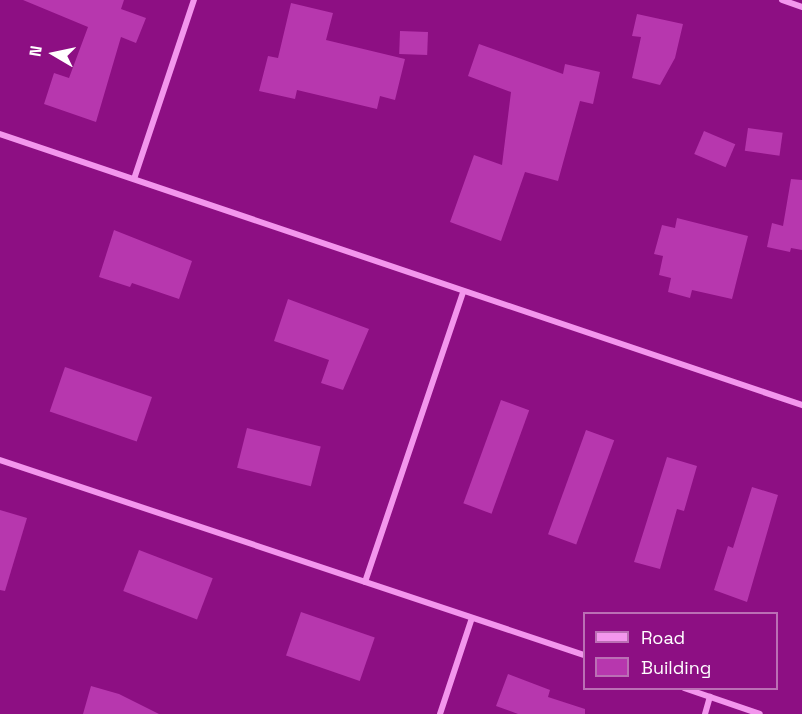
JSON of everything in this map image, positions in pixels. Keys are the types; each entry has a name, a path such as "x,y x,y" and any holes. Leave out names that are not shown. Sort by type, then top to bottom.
{"street":[{"path":"134,179 194,0"},
{"path":"782,0 802,7"},
{"path":"0,134 802,405"},
{"path":"365,582 463,292"},
{"path":"0,460 583,654"},
{"path":"440,714 472,618"},
{"path":"690,690 760,714"},
{"path":"705,714 710,697"}],"building":[{"path":"23,0 124,0 121,9 146,18 136,43 121,37 96,122 44,104 54,73 69,78 88,27"},
{"path":"291,3 333,13 326,40 405,59 395,100 380,96 377,109 297,90 295,99 259,91 268,56 278,58"},
{"path":"637,14 683,24 675,58 660,85 632,78 641,37 632,36"},
{"path":"400,31 428,32 427,55 399,54"},
{"path":"479,44 563,74 565,64 600,72 593,104 580,101 558,181 525,172 501,241 450,222 474,155 502,165 511,92 468,76"},
{"path":"748,128 783,133 779,156 745,151"},
{"path":"704,131 735,144 726,167 694,154"},
{"path":"791,179 802,180 802,250 791,248 790,252 767,247 772,223 783,226"},
{"path":"677,218 748,236 732,299 692,290 690,298 668,292 671,278 659,275 663,256 654,254 662,225 675,228"},
{"path":"114,230 192,261 179,299 132,283 130,287 99,277"},
{"path":"288,299 369,329 343,390 321,383 329,360 274,341"},
{"path":"65,367 152,397 137,441 50,411"},
{"path":"501,400 529,410 492,514 463,503"},
{"path":"247,428 321,446 311,486 237,468"},
{"path":"586,430 614,440 576,545 548,534"},
{"path":"667,457 697,466 684,511 677,509 660,569 634,562"},
{"path":"752,487 778,495 747,602 714,590 728,546 733,548"},
{"path":"0,510 27,518 5,591 0,590"},
{"path":"139,550 213,578 197,619 123,591"},
{"path":"301,612 375,637 360,681 286,655"},
{"path":"508,674 550,690 548,697 585,709 585,714 518,714 496,706"},
{"path":"91,686 119,694 159,714 83,714"}]}
